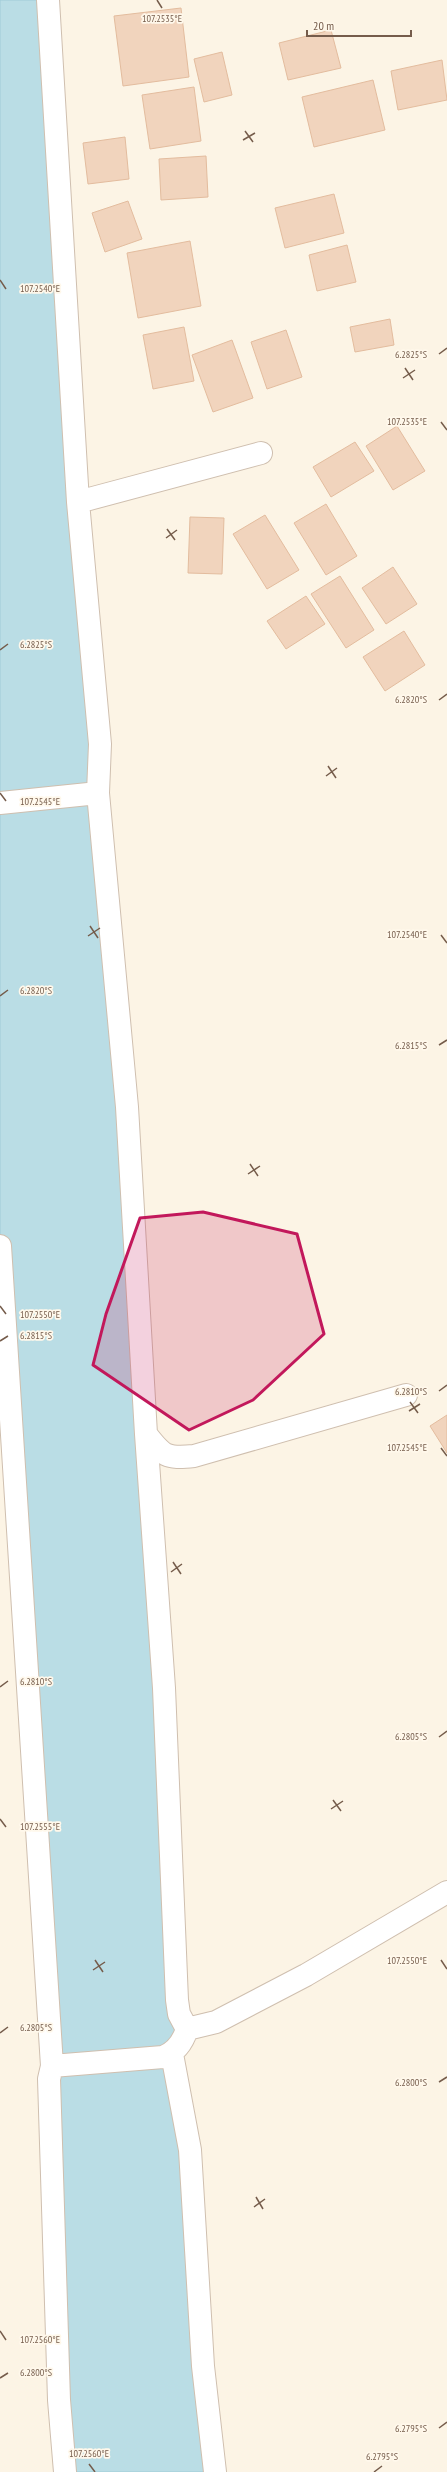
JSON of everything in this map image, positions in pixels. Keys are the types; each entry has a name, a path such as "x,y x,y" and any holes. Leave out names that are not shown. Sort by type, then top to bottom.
{"street":[{"path":"48,0 78,502 100,744 90,795 127,1107 146,1434 164,1688 177,2000 179,2014 187,2029 184,2040 163,2056 52,2066"},
{"path":"78,502 261,453"},
{"path":"0,803 90,795"},
{"path":"0,1246 52,2066 50,2070 49,2087 59,2400 65,2472"},
{"path":"146,1434 160,1452 167,1457 194,1456 406,1395"},
{"path":"187,2029 216,2022 306,1975 447,1892"},
{"path":"163,2056 190,2150 203,2366 215,2472"}],"highlighted area":[{"path":"203,1212 297,1234 324,1334 253,1400 189,1430 93,1365 106,1314 140,1218"}],"water":[{"path":"0,0 51,0 179,2014 172,2054 215,2472 65,2472 0,1246"}],"building":[{"path":"181,8 189,77 123,86 114,16"},
{"path":"331,30 341,68 288,80 279,43"},
{"path":"222,52 232,95 204,102 194,59"},
{"path":"442,60 447,100 398,110 391,71"},
{"path":"373,80 385,130 314,147 302,97"},
{"path":"194,87 201,141 150,149 142,95"},
{"path":"125,137 129,179 88,184 83,143"},
{"path":"206,156 208,197 161,200 159,159"},
{"path":"334,194 344,233 285,248 275,208"},
{"path":"128,201 142,239 105,252 92,213"},
{"path":"190,241 201,306 138,318 127,253"},
{"path":"347,245 356,282 317,291 309,255"},
{"path":"390,319 394,345 355,352 350,327"},
{"path":"184,327 194,381 153,389 143,335"},
{"path":"286,330 302,377 267,389 251,342"},
{"path":"232,340 253,398 213,412 192,355"},
{"path":"397,426 425,471 393,490 366,446"},
{"path":"355,442 374,471 331,497 313,467"},
{"path":"326,504 357,556 326,575 294,523"},
{"path":"265,515 299,570 267,589 233,534"},
{"path":"190,517 224,518 222,574 188,573"},
{"path":"393,567 417,604 386,624 362,588"},
{"path":"340,576 374,630 346,648 311,594"},
{"path":"306,596 325,624 286,649 267,621"},
{"path":"404,631 425,665 385,691 363,657"},
{"path":"447,1415 447,1453 430,1426"}]}
